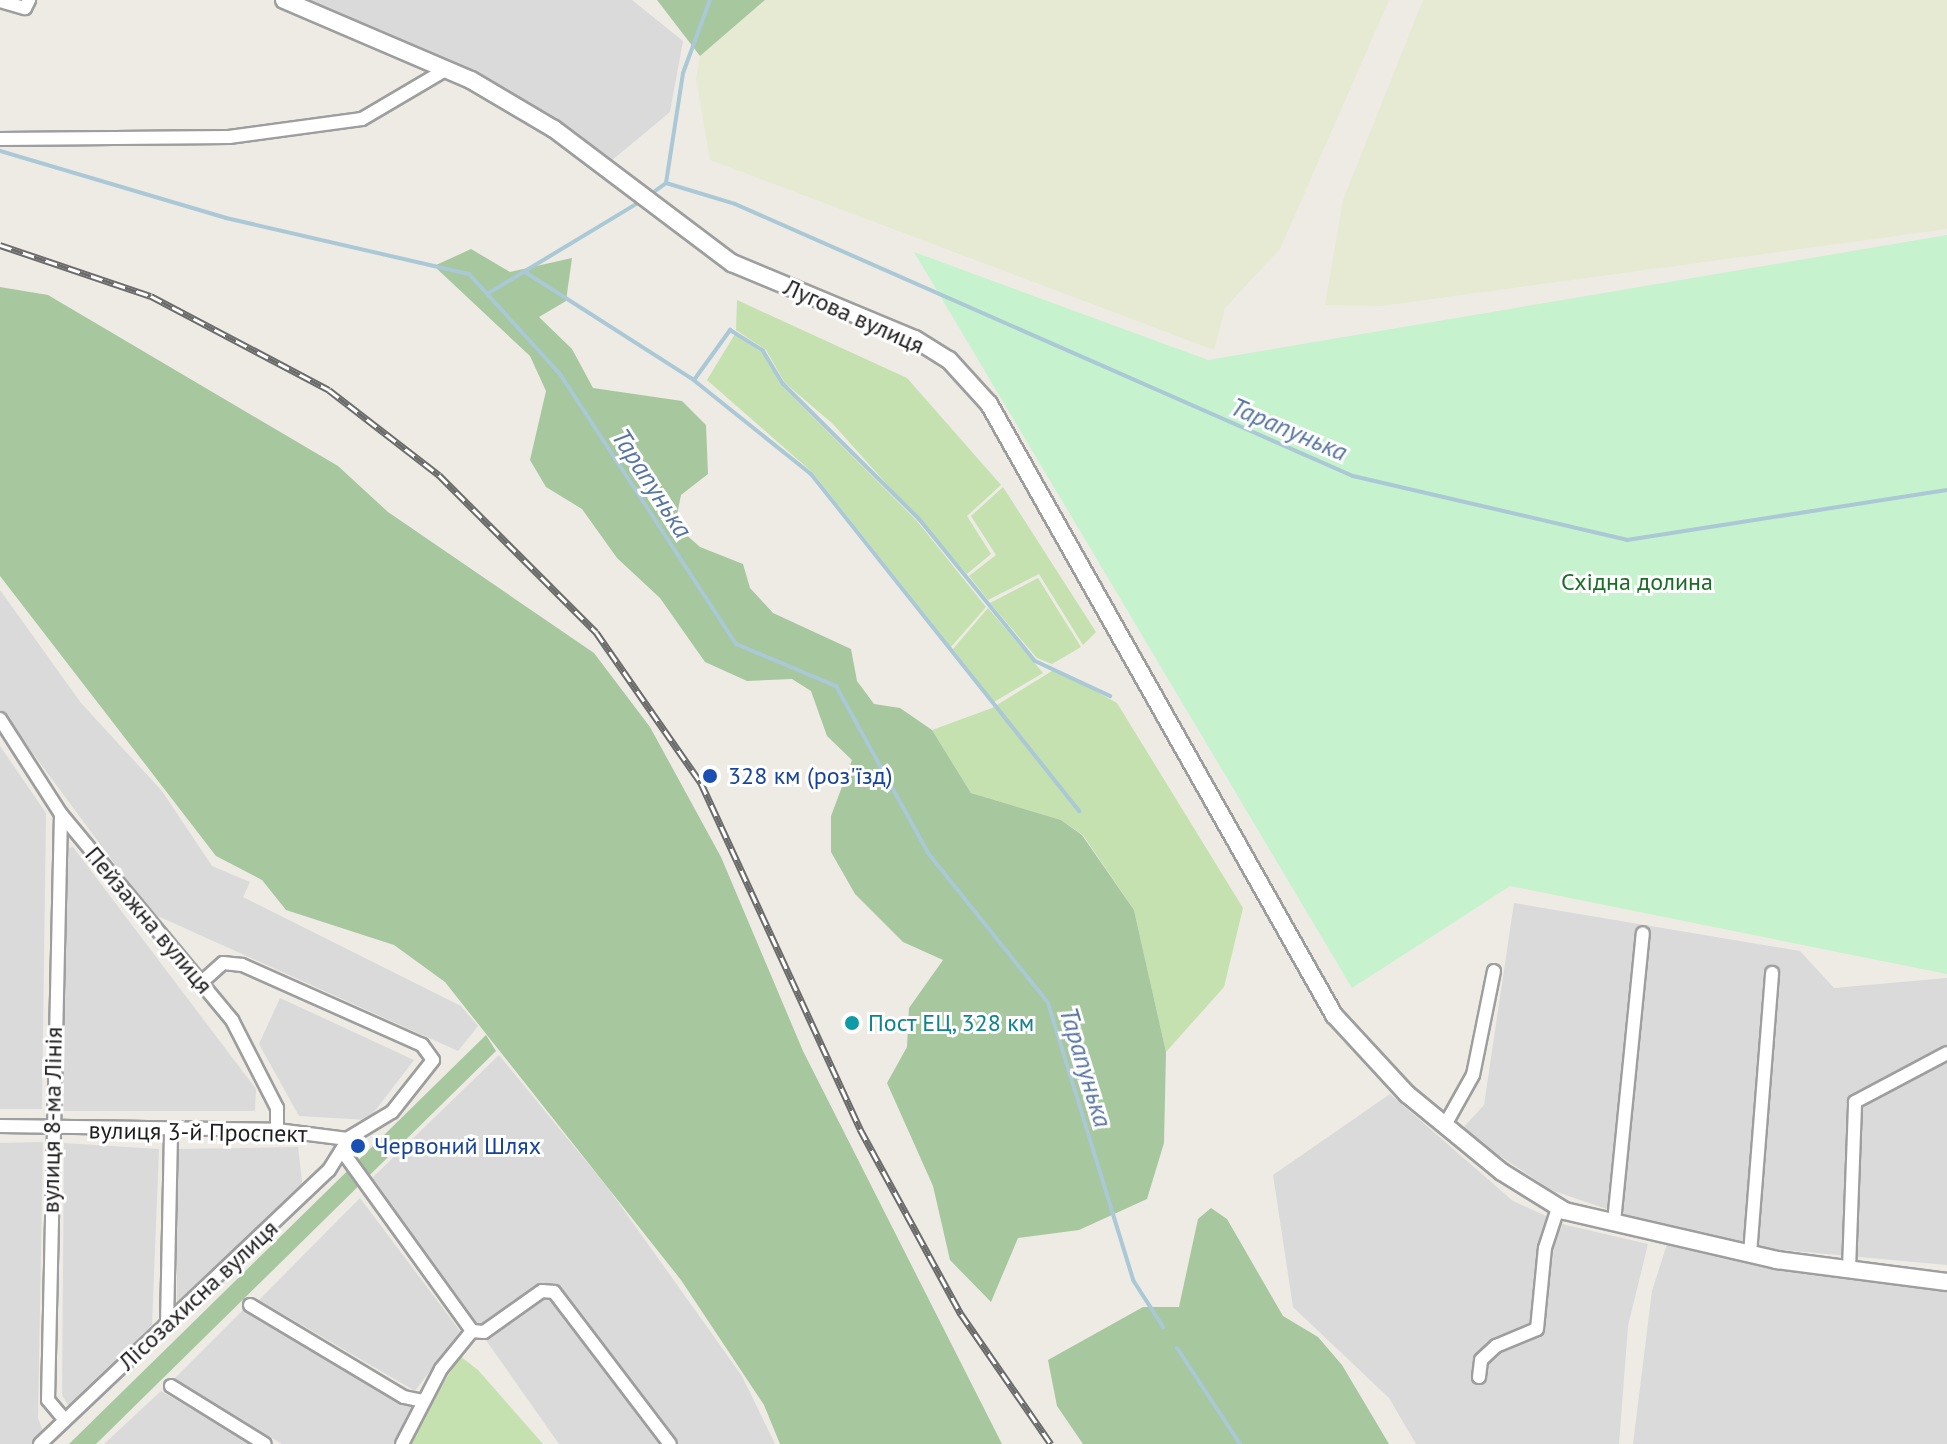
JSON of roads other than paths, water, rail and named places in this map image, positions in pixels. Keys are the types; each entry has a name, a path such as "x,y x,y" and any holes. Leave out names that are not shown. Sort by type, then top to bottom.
{"street":[{"path":"0,1 25,8 29,0"},
{"name":"Лугова вулиця","path":"284,0 447,69 554,129 732,263 915,339 949,360 989,404 1334,1015 1373,1062 1445,1125 1558,1208"},
{"path":"0,139 229,137 362,119 447,69"},
{"name":"Пейзажна вулиця","path":"0,719 61,814 232,1020 277,1108 277,1130"},
{"name":"вулиця 8-ма Лінія","path":"61,814 48,1400 65,1420"},
{"path":"1614,1222 1643,933"},
{"name":"Лісозахисна вулиця","path":"40,1444 167,1324 345,1145 368,1132 426,1077 433,1060 422,1045 242,965 223,963 201,983"},
{"path":"1445,1125 1473,1075 1494,971"},
{"path":"1750,1254 1772,973"},
{"path":"1849,1269 1855,1102 1947,1053"},
{"name":"вулиця 3-й Проспект","path":"0,1126 171,1131 277,1130 345,1145"},
{"path":"167,1324 171,1131"},
{"path":"345,1145 478,1332"},
{"path":"1479,1377 1481,1360 1496,1346 1537,1329 1545,1248 1558,1208 1750,1254 1947,1282"},
{"path":"402,1444 423,1401 478,1332 542,1291 554,1292 670,1444"},
{"path":"250,1305 404,1397 423,1401"},
{"path":"171,1386 265,1444"}],"waterway":[{"path":"666,183 683,73 710,0"},
{"name":"Тарапунька","path":"0,151 226,218 469,274 560,374 736,644 836,686 928,853 1048,1003 1133,1280 1163,1327"},
{"name":"Тарапунька","path":"655,191 666,183 735,204 1353,476 1627,540 1947,490"},
{"name":"Тарапунька","path":"487,294 636,204"},
{"path":"525,272 691,378 811,474 1079,811"},
{"path":"694,380 730,330 763,351 783,384 919,519 1035,661 1110,696"},
{"name":"Тарапунька","path":"1177,1348 1240,1444"}],"railway":[{"path":"0,245 151,296 329,390 439,475 596,632 701,783 860,1129 961,1314 1051,1444"}],"place":[{"name":"328 км (роз'їзд)","path":"710,776"},
{"name":"Пост ЕЦ, 328 км","path":"852,1023"},
{"name":"Червоний Шлях","path":"358,1146"}],"park label":[{"name":"Східна долина","path":"1637,582"}]}
